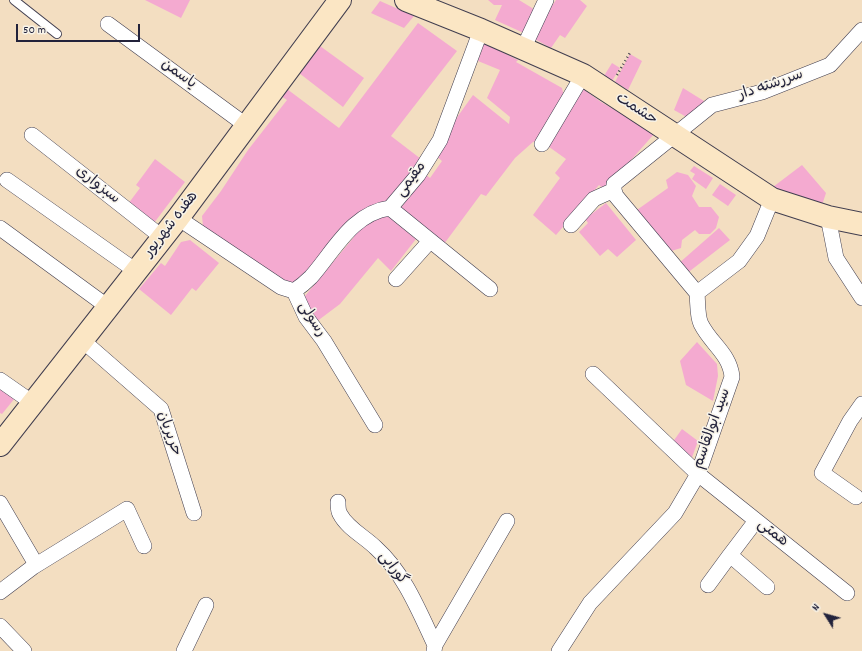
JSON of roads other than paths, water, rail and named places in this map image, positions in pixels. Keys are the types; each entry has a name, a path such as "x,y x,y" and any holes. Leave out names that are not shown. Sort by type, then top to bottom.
{"main road":[{"name":"هفده شهریور","path":"0,445 163,238 340,0"},
{"name":"حشمت","path":"406,0 481,30 583,75 772,198 828,217 862,224"}],"street":[{"path":"524,49 546,0"},
{"name":"یاسمن","path":"108,24 247,126"},
{"name":"مقیمی","path":"294,291 310,278 349,229 379,210 390,208 418,175 440,140 481,30"},
{"name":"سررشته دار","path":"674,135 712,105 762,92 830,65 862,30"},
{"path":"542,144 583,75"},
{"name":"سبزواری","path":"32,134 163,238"},
{"path":"674,135 614,184 614,190 616,196 697,293 739,261 757,236 772,198"},
{"path":"7,180 136,271"},
{"path":"571,225 594,199 614,190"},
{"path":"390,208 490,289"},
{"path":"828,217 836,258 862,298"},
{"name":"رسولی","path":"178,218 281,287 294,291 306,317 324,341 375,425"},
{"path":"0,228 108,307"},
{"path":"396,279 430,241"},
{"name":"سید ابوالقاسم","path":"561,650 590,603 675,513 698,474 732,377 728,359 701,323 697,293"},
{"name":"حریریان","path":"82,340 161,409 194,513"},
{"name":"همتی","path":"592,374 698,474 756,522 847,593"},
{"path":"0,380 33,403"},
{"path":"856,497 822,473 850,421 862,404"},
{"name":"گورابی","path":"338,502 339,514 360,536 376,548 398,573 414,601 434,648"},
{"path":"0,503 34,561 33,567"},
{"path":"0,592 33,567 127,509 144,546"},
{"path":"434,648 507,521"},
{"path":"708,585 730,554 756,522"},
{"path":"730,554 767,587"},
{"path":"184,651 206,605"},
{"path":"0,626 24,651"}],"lane":[{"path":"14,0 57,34"}]}
